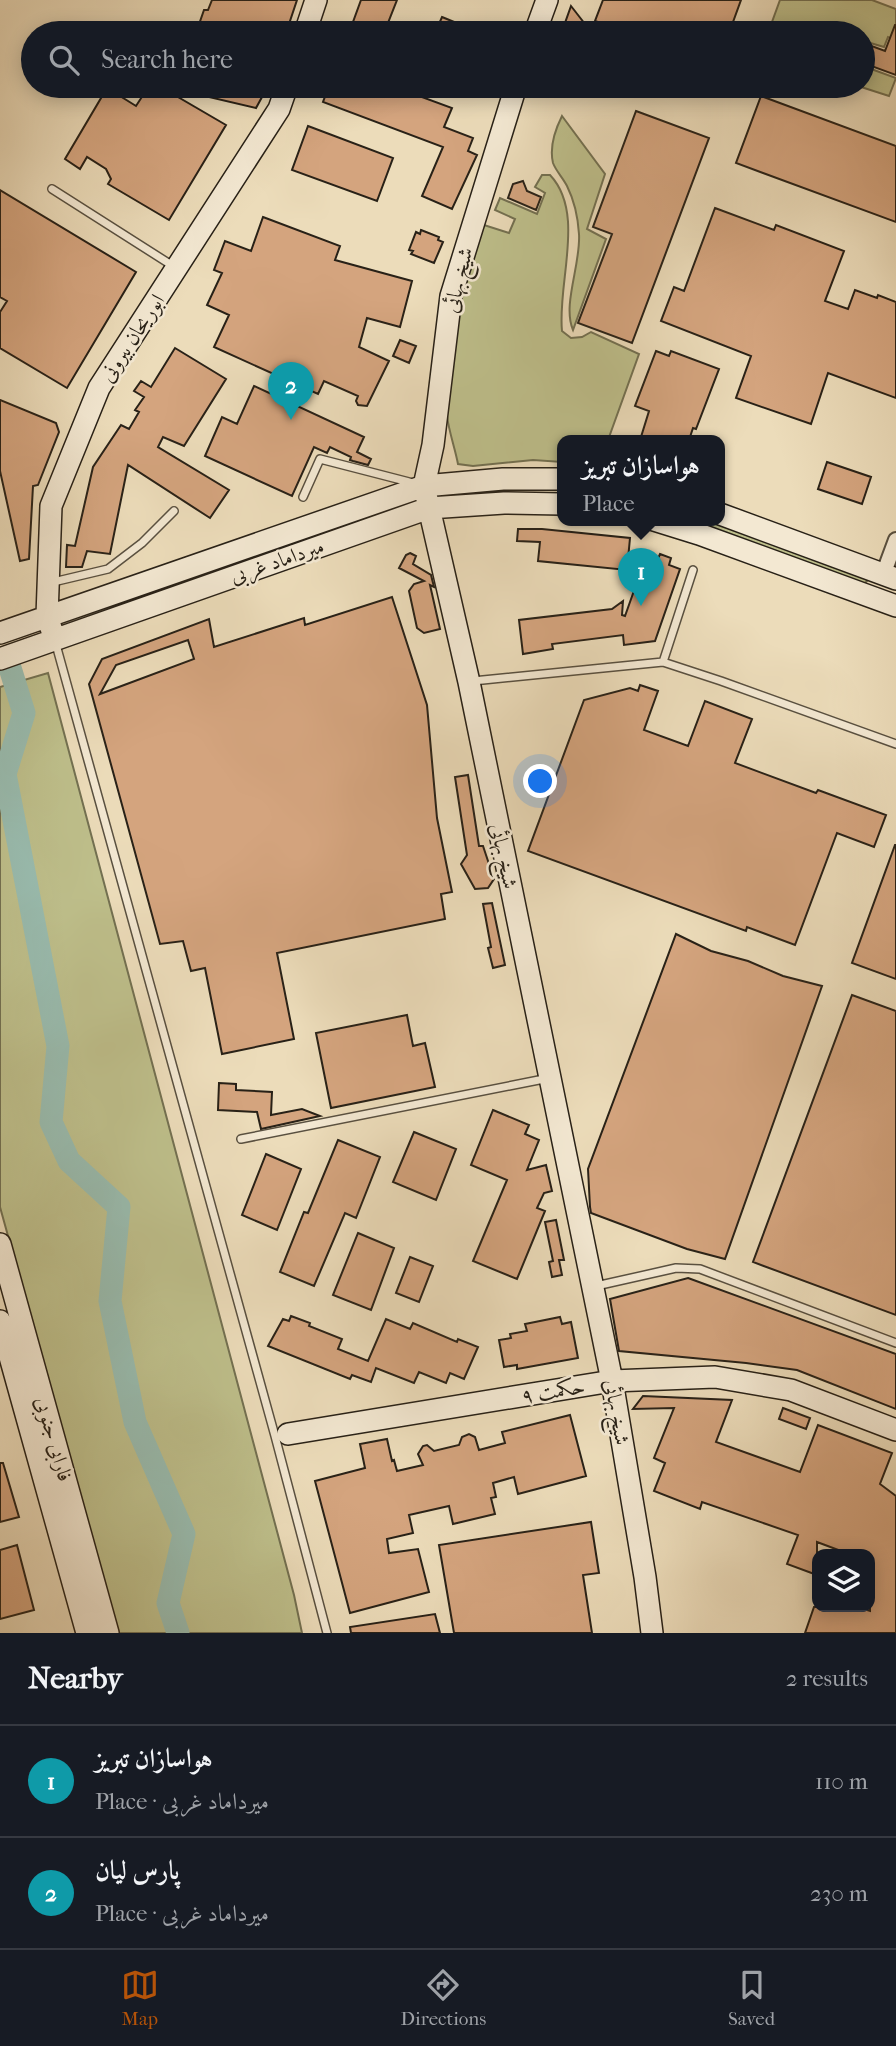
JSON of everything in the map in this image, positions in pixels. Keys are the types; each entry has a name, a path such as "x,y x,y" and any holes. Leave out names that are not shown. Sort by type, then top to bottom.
{"street":[{"path":"309,21 316,0"},
{"path":"539,21 547,0"},
{"name":"ابوریحان بیرونی","path":"47,616 51,506 99,388 279,109 283,98"},
{"name":"شیخ بهائی","path":"512,98 451,296 433,445 424,486 469,682 612,1381 652,1633"},
{"name":"میرداماد غربی","path":"0,633 424,486 503,479 557,480"},
{"name":"میرداماد غربی","path":"0,659 429,508 504,503 557,504"},
{"path":"725,516 889,577 896,540"},
{"path":"673,526 896,606"},
{"path":"47,616 55,639"},
{"name":"فارابی جنوبی","path":"0,1244 108,1633"},
{"name":"فارابی جنوبی","path":"0,1321 87,1633"},
{"name":"حکمت ۹","path":"288,1434 612,1381 715,1377 791,1390 896,1430"}],"lane":[{"path":"52,189 177,268"},
{"path":"303,497 320,460 424,486"},
{"path":"49,583 108,569 142,544 174,510"},
{"path":"663,662 693,570"},
{"path":"55,639 327,1633"},
{"path":"469,682 663,662 896,744"},
{"path":"241,1139 550,1078"},
{"path":"592,1287 676,1268 700,1269 896,1343"}],"green space":[{"path":"780,0 872,0 896,9 896,40 888,37 884,47 875,44 875,21 772,21"},
{"path":"875,70 896,78 889,96 875,91"},
{"path":"562,116 605,174 587,229 606,239 573,330 570,309 579,246 578,228 572,197 554,166 552,157 553,138"},
{"path":"542,175 550,175 561,191 566,209 568,249 562,331 571,338 582,337 591,332 639,354 610,435 557,435 557,462 533,460 473,466 458,464 448,422 446,392 455,319 484,225 509,233 515,219 495,210 500,198 537,214 545,193 535,187"},
{"path":"725,525 865,575 867,581 863,585 701,526"},
{"path":"48,673 302,1633 118,1633 0,1207 0,687"}],"building":[{"path":"212,0 297,0 290,21 200,21 204,10 208,10"},
{"path":"361,0 397,0 389,21 353,21"},
{"path":"603,0 741,0 733,21 595,21"},
{"path":"571,6 583,21 566,21"},
{"path":"896,25 896,75 875,67 875,47 885,51"},
{"path":"101,98 123,98 136,106 141,98 180,98 226,125 169,220 108,184 111,179 106,169 87,157 80,169 65,159"},
{"path":"213,98 261,98 256,108"},
{"path":"324,98 425,98 452,108 444,127 473,138 468,151 477,155 452,209 422,196 443,147 323,102"},
{"path":"760,98 766,98 896,146 896,222 736,163"},
{"path":"636,111 709,138 632,343 578,323 612,234 593,227"},
{"path":"308,126 393,158 377,201 292,170"},
{"path":"523,181 527,191 541,197 536,210 508,198 513,184"},
{"path":"0,190 136,272 67,388 0,348 0,312 7,301 0,297"},
{"path":"715,208 774,230 776,225 844,251 825,301 848,309 855,290 896,302 896,398 828,373 811,424 736,398 751,356 661,321 674,287 684,291"},
{"path":"263,217 340,246 335,260 412,281 400,327 367,318 359,347 389,361 367,406 358,405 358,396 324,381 318,394 214,347 229,315 207,305 222,273 214,270 225,241 251,251"},
{"path":"421,230 439,237 438,240 443,242 434,263 411,254 413,251 409,250 416,232 420,234"},
{"path":"400,340 416,346 409,363 393,356"},
{"path":"175,348 226,379 184,446 163,437 158,447 229,490 210,518 128,465 110,554 87,551 82,567 66,567 67,545 75,546 93,467 121,425 129,429 139,412 135,410 144,397 134,391 141,381 151,387"},
{"path":"656,351 669,356 671,351 719,369 696,429 693,428 691,435 642,435 649,411 635,406"},
{"path":"254,386 364,437 357,452 371,459 368,465 350,460 351,457 330,447 327,453 314,447 292,496 205,456 222,417 237,424"},
{"path":"0,400 56,423 59,432 38,485 33,486 29,559 20,561 0,471"},
{"path":"827,462 871,477 862,504 818,489"},
{"path":"518,529 630,538 627,570 538,561 540,542 517,541"},
{"path":"410,553 416,556 413,564 431,575 434,587 430,585 440,629 424,633 417,628 409,591 414,584 424,581 399,568"},
{"path":"660,554 671,558 669,565 680,569 655,641 624,645 623,635 552,644 553,649 523,654 519,620 612,609 623,601 622,615 625,616 646,557 657,561"},
{"path":"392,597 427,705 437,818 452,892 441,894 445,919 277,953 294,1039 222,1054 205,968 191,971 183,941 160,944 89,684 102,659 209,619 214,647 304,618 305,625","holes":["188,640 194,659 100,694 116,665"]},
{"path":"640,685 658,691 644,730 688,746 705,701 752,719 735,763 886,815 874,847 837,833 795,945 747,927 746,931 528,851 584,700 630,688 638,691"},
{"path":"468,775 479,846 483,846 494,879 488,888 475,889 461,864 467,855 455,777"},
{"path":"896,845 896,979 852,963"},
{"path":"492,903 505,965 493,968 483,904"},
{"path":"676,934 711,951 748,961 783,976 822,986 725,1259 687,1249 591,1213 590,1207 588,1169"},
{"path":"852,995 896,1011 896,1315 753,1262"},
{"path":"407,1015 413,1046 425,1043 435,1087 331,1108 316,1033"},
{"path":"219,1083 236,1084 236,1090 272,1092 271,1115 302,1109 320,1116 261,1129 257,1112 218,1110"},
{"path":"493,1110 529,1125 525,1134 539,1140 527,1170 546,1165 552,1191 544,1193 537,1208 545,1211 517,1279 473,1261 507,1180 471,1165"},
{"path":"414,1132 456,1149 436,1200 393,1182"},
{"path":"338,1140 380,1157 356,1218 345,1213 314,1286 280,1272 304,1212 308,1213"},
{"path":"266,1154 301,1169 277,1230 242,1215"},
{"path":"556,1220 564,1260 559,1260 562,1275 552,1277 549,1262 553,1261 545,1222"},
{"path":"358,1233 394,1248 371,1310 333,1295"},
{"path":"410,1257 433,1266 419,1302 396,1293"},
{"path":"688,1278 896,1354 896,1409 797,1370 619,1351 610,1299"},
{"path":"291,1316 342,1339 338,1349 368,1361 386,1319 410,1329 413,1323 457,1342 458,1339 478,1347 464,1379 450,1373 446,1383 419,1372 414,1383 376,1368 371,1382 352,1375 350,1379 268,1346 283,1319 289,1321"},
{"path":"560,1317 562,1324 571,1322 578,1358 517,1369 517,1365 504,1367 499,1340 511,1338 510,1334 527,1331 525,1324"},
{"path":"643,1396 732,1400 716,1442 800,1472 818,1425 892,1453 880,1484 896,1496 896,1633 805,1633 812,1612 875,1612 875,1549 836,1549 817,1542 817,1549 812,1549 812,1573 787,1564 798,1535 702,1502 700,1509 654,1491 665,1463 654,1458 674,1408 633,1409"},
{"path":"783,1408 810,1418 806,1429 779,1419"},
{"path":"570,1415 586,1476 518,1494 514,1477 493,1483 496,1497 491,1498 495,1514 453,1524 449,1506 409,1515 413,1533 387,1539 389,1553 418,1549 429,1592 350,1613 315,1481 365,1468 360,1444 387,1439 397,1471 423,1465 418,1454 423,1446 427,1445 434,1451 459,1445 462,1437 469,1434 475,1437 479,1450 505,1443 502,1432"},
{"path":"0,1463 3,1463 19,1517 0,1522"},
{"path":"591,1522 599,1573 583,1575 592,1633 454,1633 439,1545"},
{"path":"17,1545 34,1610 0,1619 0,1550"},
{"path":"435,1614 440,1633 351,1633 350,1627"}],"waterway":[{"path":"10,668 24,713 5,774 58,1046 51,1122 69,1161 119,1207 110,1301 135,1422 184,1534 168,1603 178,1633"}],"place":[{"name":"پارس لیان","path":"291,420"},
{"name":"هواسازان تبریز","path":"641,606"}]}
